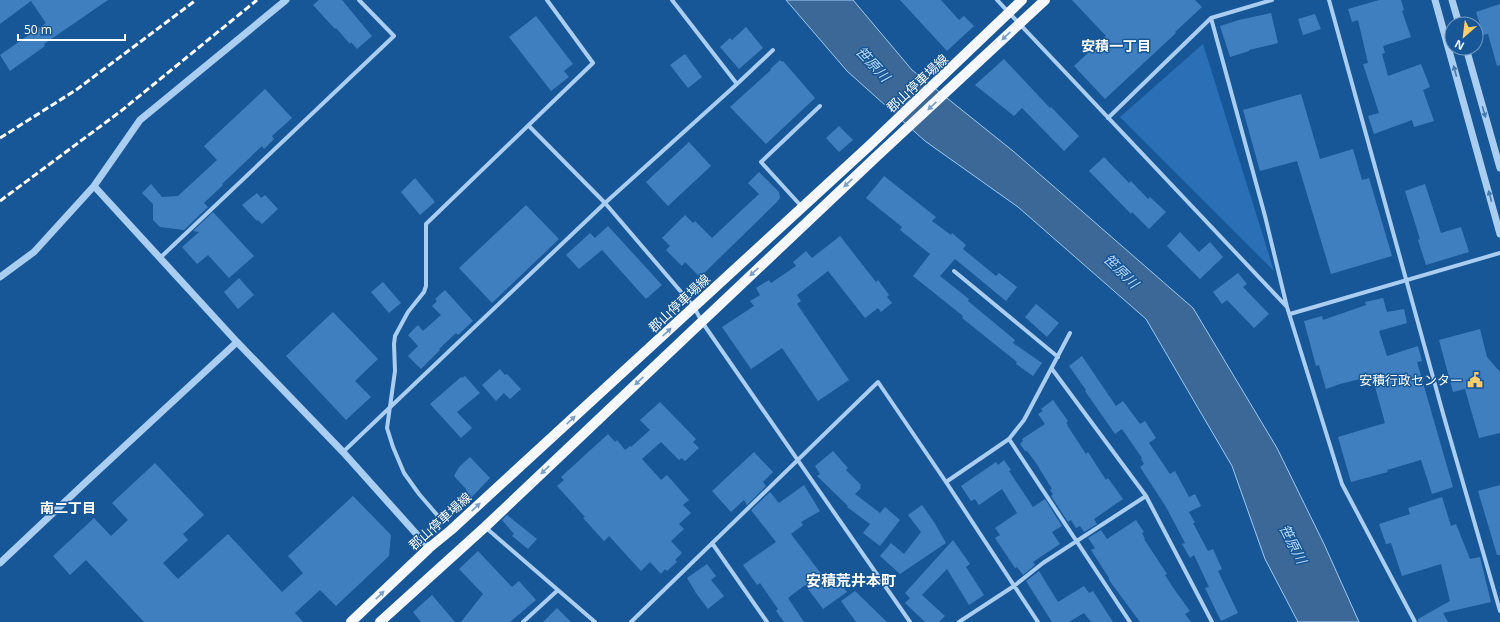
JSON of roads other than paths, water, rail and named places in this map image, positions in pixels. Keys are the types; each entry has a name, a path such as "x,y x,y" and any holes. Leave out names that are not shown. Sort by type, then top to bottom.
{"main road":[{"name":"郡山停車場線","path":"351,622 429,548 451,530 869,146 1022,0"},
{"name":"郡山停車場線","path":"380,622 485,527 877,156 1045,0"}],"street":[{"path":"0,277 34,252 94,186 140,120 286,0"},
{"path":"161,257 394,36 359,0"},
{"path":"438,516 419,494 401,467 387,428 395,371 395,336 401,322 424,292 426,286 426,224 593,63 546,0"},
{"path":"672,0 737,84"},
{"path":"997,0 1287,307"},
{"path":"1108,118 1211,18 1272,0"},
{"path":"1330,0 1444,416 1500,611"},
{"path":"1436,0 1500,234"},
{"path":"1452,0 1457,16"},
{"path":"1211,18 1265,216 1287,307 1342,484 1415,622"},
{"path":"343,452 605,203 737,84 772,50"},
{"path":"1468,56 1500,168"},
{"path":"803,207 761,162 820,106"},
{"path":"529,126 605,203 694,307 702,322 796,460 885,584 910,622"},
{"path":"94,186 161,257 237,342 343,452 429,548"},
{"path":"1290,314 1408,281 1500,253"},
{"path":"954,271 1058,357"},
{"path":"946,482 1009,439 1024,420 1070,333"},
{"path":"0,563 237,342"},
{"path":"1052,369 1146,496 1212,622"},
{"path":"631,622 796,460 878,382 1038,622"},
{"path":"1009,439 1130,622"},
{"path":"959,622 1014,586 1043,563 1078,542 1146,496"},
{"path":"485,527 595,622"},
{"path":"712,543 766,622"},
{"path":"523,622 558,590"}],"water":[{"name":"笹原川","path":"786,0 853,0 912,70 1013,151 1193,308 1277,448 1324,544 1359,622 1298,622 1265,559 1232,466 1146,319 1018,207 925,141 847,71"}],"railway":[{"path":"0,138 76,90 196,0"},
{"path":"0,201 121,111 257,0"}],"place":[{"name":"安積行政センター","path":"1475,380"}],"district":[{"name":"安積一丁目","path":"1116,46"},
{"name":"南二丁目","path":"68,508"},
{"name":"安積荒井本町","path":"851,581"}]}
